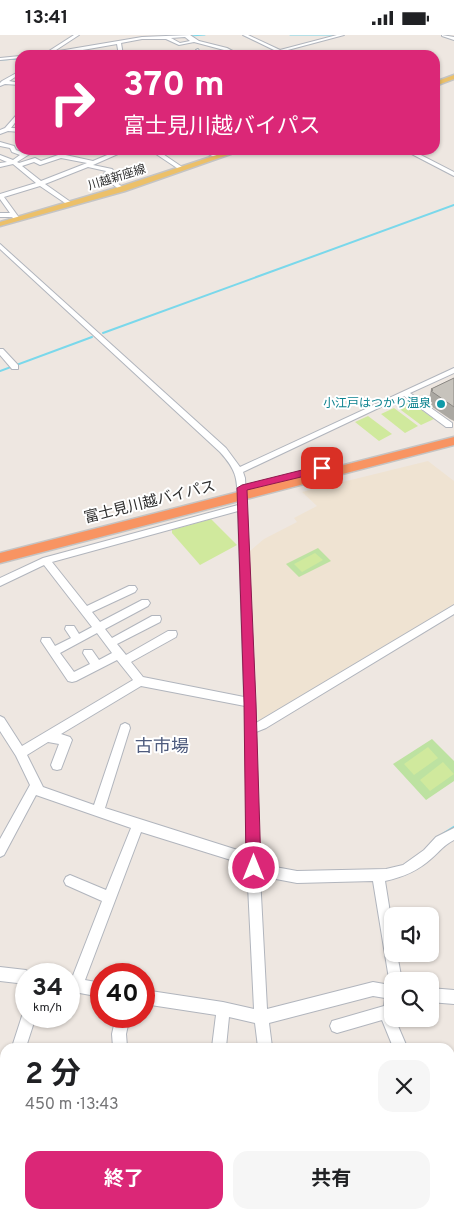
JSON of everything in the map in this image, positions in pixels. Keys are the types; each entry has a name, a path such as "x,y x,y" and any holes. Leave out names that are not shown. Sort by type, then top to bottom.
{"highway":[{"name":"富士見川越バイパス","path":"0,551 242,497 452,430"},
{"name":"富士見川越バイパス","path":"0,558 454,441"}],"main road":[{"path":"440,82 454,77"},
{"name":"川越新座線","path":"0,224 15,217 122,189 224,155"}],"street":[{"path":"54,50 77,35"},
{"path":"74,50 142,38 167,38 187,35 195,41"},
{"path":"244,35 278,50"},
{"path":"284,50 342,35"},
{"path":"444,35 454,39"},
{"path":"167,38 179,44 195,41 229,50"},
{"path":"119,42 120,50"},
{"path":"0,59 15,58"},
{"path":"2,83 15,75"},
{"path":"2,83 15,84"},
{"path":"0,132 8,127 15,119"},
{"path":"0,123 15,129"},
{"path":"1,145 12,147 15,151"},
{"path":"17,165 25,155"},
{"path":"15,217 0,196 41,184 113,155"},
{"path":"161,155 182,169"},
{"path":"416,155 454,174"},
{"path":"0,157 17,165 70,203"},
{"path":"0,172 35,160 40,163 61,157 110,170 105,176 122,189"},
{"path":"0,165 17,165"},
{"path":"0,215 15,217"},
{"path":"0,246 219,447 230,458 238,471 242,497 254,864 265,1043"},
{"path":"0,351 15,367"},
{"path":"238,471 454,371"},
{"path":"406,394 452,430"},
{"path":"0,582 46,560 242,497"},
{"path":"46,560 140,681 250,703"},
{"path":"86,611 132,589"},
{"path":"54,651 145,603"},
{"path":"251,729 262,725 454,609"},
{"path":"111,643 156,619"},
{"path":"70,629 78,639"},
{"path":"46,641 72,678 97,665 122,657 172,634"},
{"path":"88,653 97,665"},
{"path":"20,753 140,681"},
{"path":"0,721 20,753 39,791"},
{"path":"98,810 125,728"},
{"path":"47,737 66,740 57,765"},
{"path":"0,851 34,789 282,875 297,877 378,875 406,870 428,855 440,841 454,834"},
{"path":"80,969 138,825"},
{"path":"378,875 394,972"},
{"path":"70,881 110,898"},
{"path":"0,974 15,976"},
{"path":"155,999 223,1009 262,1018 373,989 384,991"},
{"path":"439,996 454,997"},
{"path":"337,1027 384,1008"},
{"path":"219,1043 223,1009"},
{"path":"391,1027 398,1043"},
{"path":"20,1043 25,1028"},
{"path":"120,1028 120,1043"}],"shaded area":[{"path":"428,461 454,481 454,606 258,722 250,551 264,539 297,522 294,518 317,506 302,492"}],"green space":[{"path":"409,401 434,419 421,425 397,407"},
{"path":"394,408 418,426 405,433 381,414"},
{"path":"368,416 392,434 379,441 355,422"},
{"path":"211,519 237,545 200,565 172,533 172,530"},
{"path":"318,548 331,561 299,577 286,564"},
{"path":"315,553 323,560 302,572 294,564"},
{"path":"432,739 454,761 454,781 426,800 393,764"},
{"path":"428,747 438,758 414,775 404,764"},
{"path":"443,762 454,774 430,791 420,780"}],"building":[{"path":"454,378 454,407 431,391 433,390 431,389"}],"waterway":[{"path":"190,36 205,35"},
{"path":"290,35 333,35"},
{"path":"0,60 15,59"},
{"path":"103,333 454,205"},
{"path":"0,371 92,337"},
{"path":"443,834 454,827"}],"place":[{"name":"小江戸はつかり温泉","path":"441,404"}],"district":[{"name":"古市場","path":"162,747"}],"route":[{"path":"254,868 242,488 322,468"}]}
